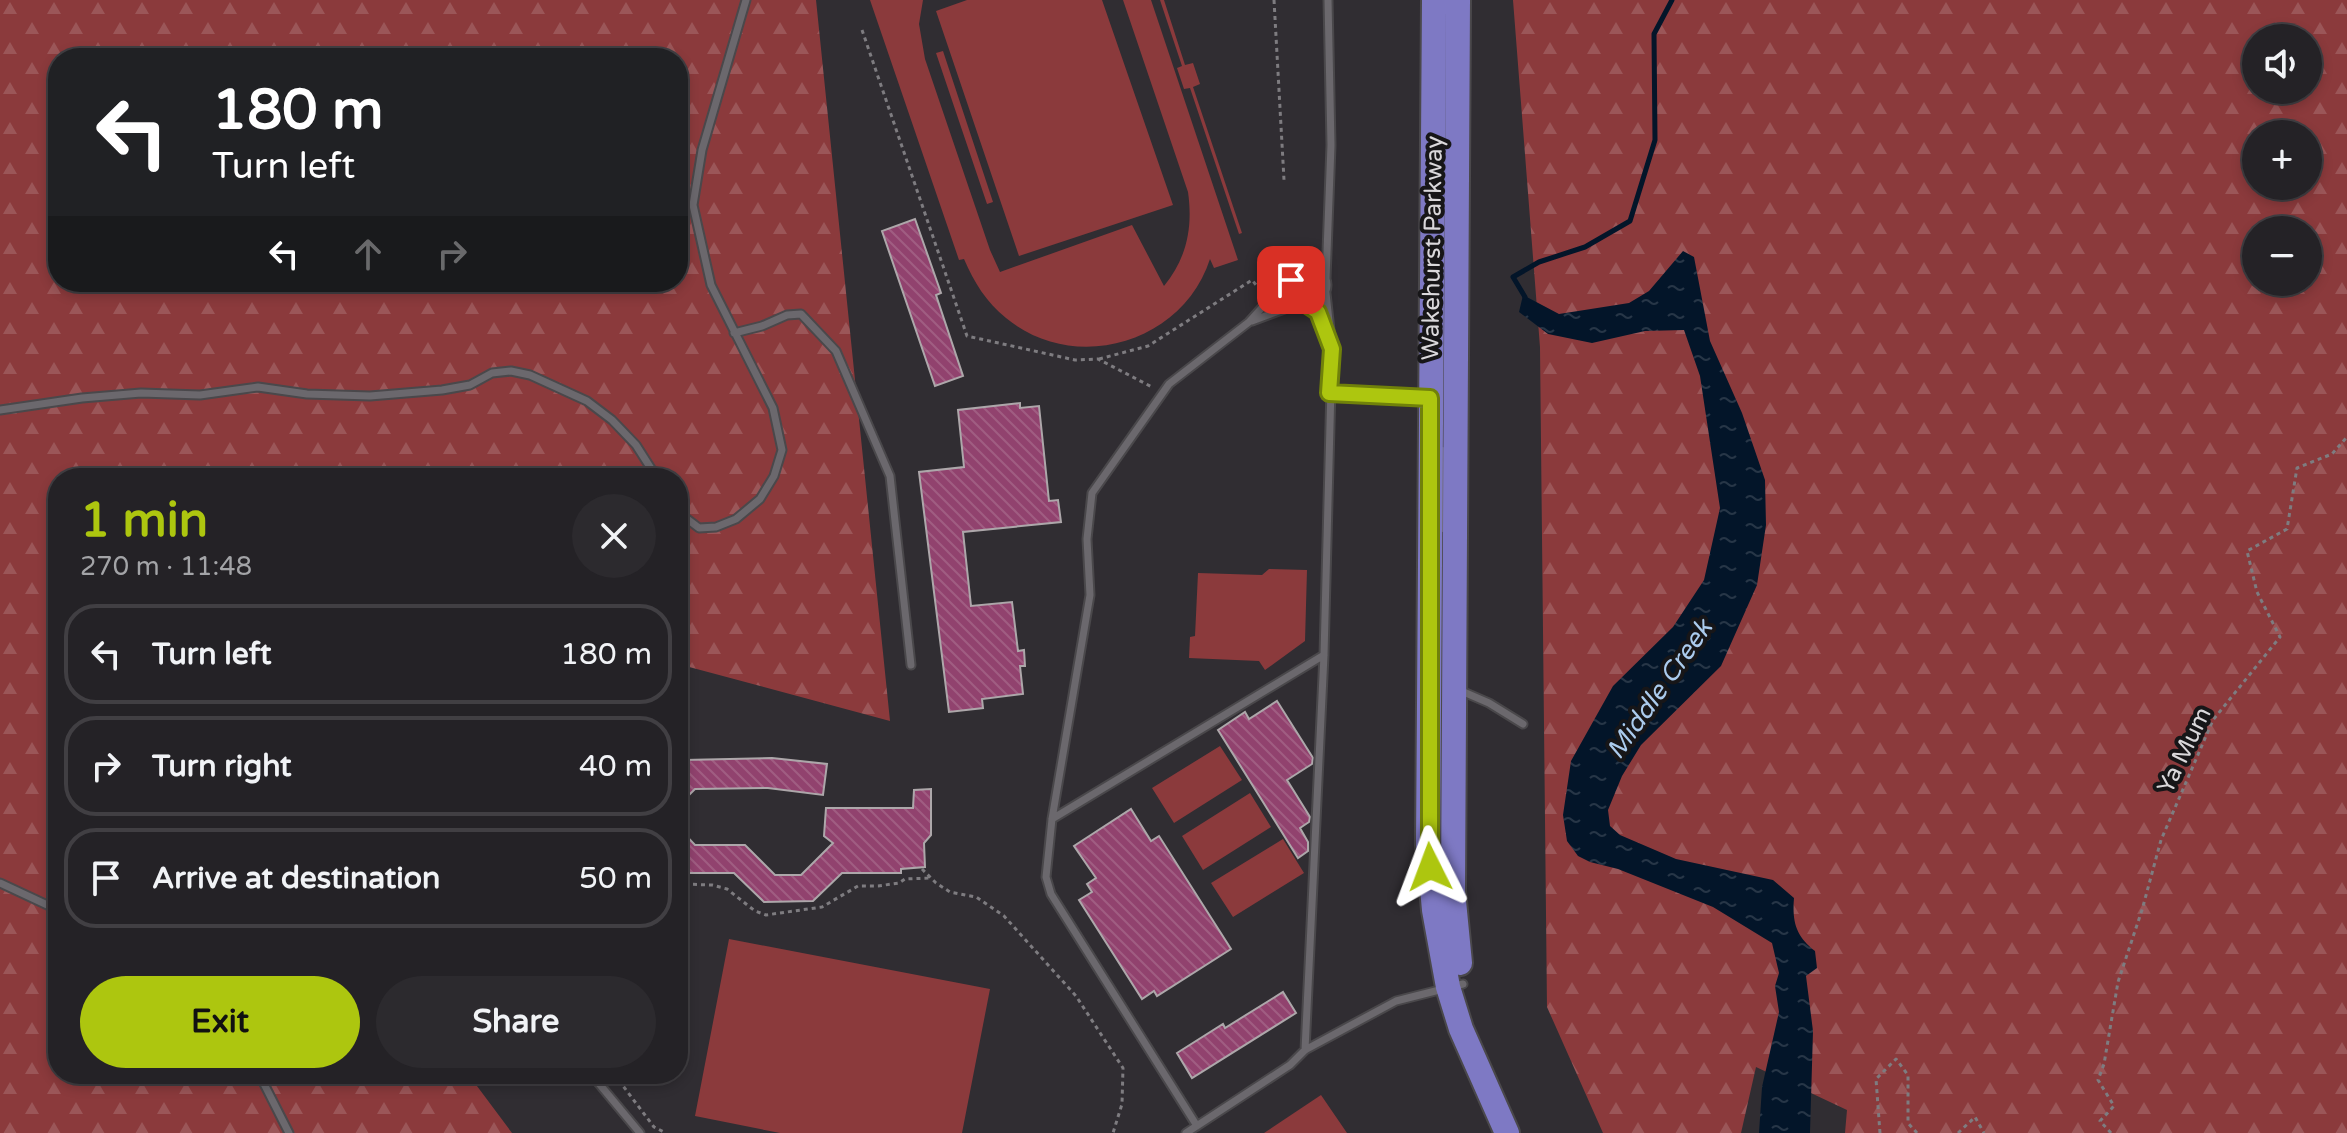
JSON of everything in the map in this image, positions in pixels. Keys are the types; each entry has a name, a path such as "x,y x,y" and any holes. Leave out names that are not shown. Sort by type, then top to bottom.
{"main road":[{"name":"Wakehurst Parkway","path":"1434,0 1428,845 1434,910 1456,985"},
{"name":"Wakehurst Parkway","path":"1458,0 1453,891 1456,985 1461,1029 1507,1133"}],"street":[{"path":"1454,656 1444,606 1440,418 1430,398 1456,366"}],"lane":[{"path":"688,520 699,528 716,527 736,519 760,499 774,476 782,450 773,408 711,285 693,205 702,150 746,0"},
{"path":"1305,1050 1324,655 1332,349 1326,293 1331,151 1328,0"},
{"path":"1197,1126 1051,894 1046,877 1052,819 1090,595 1088,514 1092,493 1169,384 1249,322 1297,271 1308,267 1318,270 1326,279"},
{"path":"1291,280 1294,296 1318,312 1332,349"},
{"path":"1249,322 1319,301 1326,293"},
{"path":"734,333 787,315 801,314 836,351 890,476 911,665"},
{"path":"0,410 82,398 141,393 200,395 258,387 307,394 370,396 442,390 470,385 492,373 511,371 530,375 587,401 612,420 636,445 651,468"},
{"path":"1329,393 1430,398"},
{"path":"1052,819 1324,655"},
{"path":"1454,687 1489,703 1523,724"},
{"path":"0,883 48,905"},
{"path":"1186,1133 1290,1065 1305,1050 1396,1001 1456,985"},
{"path":"264,1084 289,1133"},
{"path":"599,1084 640,1133"}],"path":[{"path":"1274,0 1284,180"},
{"path":"862,30 967,336 1075,360 1098,359 1148,346 1252,280 1269,300"},
{"path":"1098,359 1137,377 1162,394"},
{"name":"Ya Mum","path":"2111,1133 2100,1121 2114,1106 2098,1080 2104,1064 2118,982 2161,840 2213,720 2280,637 2257,592 2247,551 2287,529 2297,468 2332,454 2347,437"},
{"path":"922,869 950,892 976,897 1004,916 1076,996 1123,1068 1122,1104 1113,1133"},
{"path":"688,884 727,889 755,911 766,915 822,907 852,888 931,878"},
{"path":"1880,1133 1876,1079 1896,1059 1908,1075 1908,1123 1917,1133"},
{"path":"622,1084 654,1127 666,1133"},
{"path":"1958,1133 1975,1117 1984,1133"}],"green space":[{"path":"0,0 816,0 890,721 688,667 688,468 48,468 48,1084 475,1084 512,1133 0,1133"},
{"path":"870,0 923,0 919,24 925,59 1000,272 1132,225 1164,286 1183,253 1189,230 1189,205 1188,192 1123,0 1151,0 1238,260 1214,268 1210,259 1196,288 1176,312 1152,330 1124,341 1094,347 1063,345 1033,335 1006,318 981,291 964,259 959,260"},
{"path":"967,0 1102,0 1173,205 1019,256 936,11"},
{"path":"1160,0 1164,0 1185,65 1193,63 1200,84 1193,87 1242,233 1239,234 1190,88 1184,89 1177,68 1182,66"},
{"path":"1513,0 2347,0 2347,1133 1845,1133 1847,1110 1756,1067 1741,1133 1603,1133 1547,1007 1540,347"},
{"path":"943,51 993,202 987,204 936,53"},
{"path":"1269,569 1307,570 1305,641 1265,670 1259,661 1189,658 1190,637 1195,636 1198,573 1262,575"},
{"path":"1220,746 1242,780 1174,823 1152,788"},
{"path":"1250,793 1271,827 1203,870 1182,836"},
{"path":"1283,839 1304,873 1233,917 1211,883"},
{"path":"729,939 990,989 962,1133 780,1133 695,1116"},
{"path":"1321,1095 1347,1133 1264,1133"}],"water":[{"path":"1683,251 1694,257 1710,341 1742,413 1765,480 1766,525 1757,585 1721,666 1641,745 1622,776 1608,810 1610,826 1620,835 1676,859 1773,880 1794,898 1797,928 1803,940 1815,951 1817,968 1806,976 1813,1031 1810,1133 1759,1133 1762,1087 1779,1012 1775,986 1779,973 1772,943 1713,907 1578,856 1567,841 1563,815 1571,761 1613,686 1673,627 1704,580 1720,508 1700,376 1684,330 1645,331 1592,343 1548,334 1519,312 1523,295 1559,314 1629,303 1649,291"}],"building":[{"path":"915,219 941,293 936,295 963,376 935,386 882,231"},
{"path":"1020,403 1020,408 1039,406 1049,501 1058,500 1061,522 963,532 971,606 1012,602 1018,651 1024,650 1025,666 1020,666 1023,694 982,699 983,708 949,712 919,472 964,467 958,410"},
{"path":"1277,701 1313,758 1312,764 1287,780 1310,817 1309,822 1300,828 1308,842 1308,851 1298,858 1218,730 1245,712 1249,719"},
{"path":"772,758 827,764 823,795 768,788 695,789 688,796 688,760"},
{"path":"931,789 931,835 924,843 925,867 901,869 901,873 842,873 813,901 764,902 734,873 688,873 688,838 695,845 745,845 775,875 801,875 833,843 824,836 826,808 913,808 914,790"},
{"path":"1131,809 1151,841 1159,836 1231,949 1157,996 1154,991 1142,999 1079,900 1092,892 1087,884 1096,878 1074,846"},
{"path":"1283,992 1296,1013 1192,1078 1177,1053"}],"waterway":[{"name":"Middle Creek","path":"1525,297 1513,277 1539,262 1585,247 1630,221 1655,140 1654,34 1672,0"}],"route":[{"path":"1291,280 1294,296 1318,312 1332,349 1329,393 1430,398 1430,867"}]}
